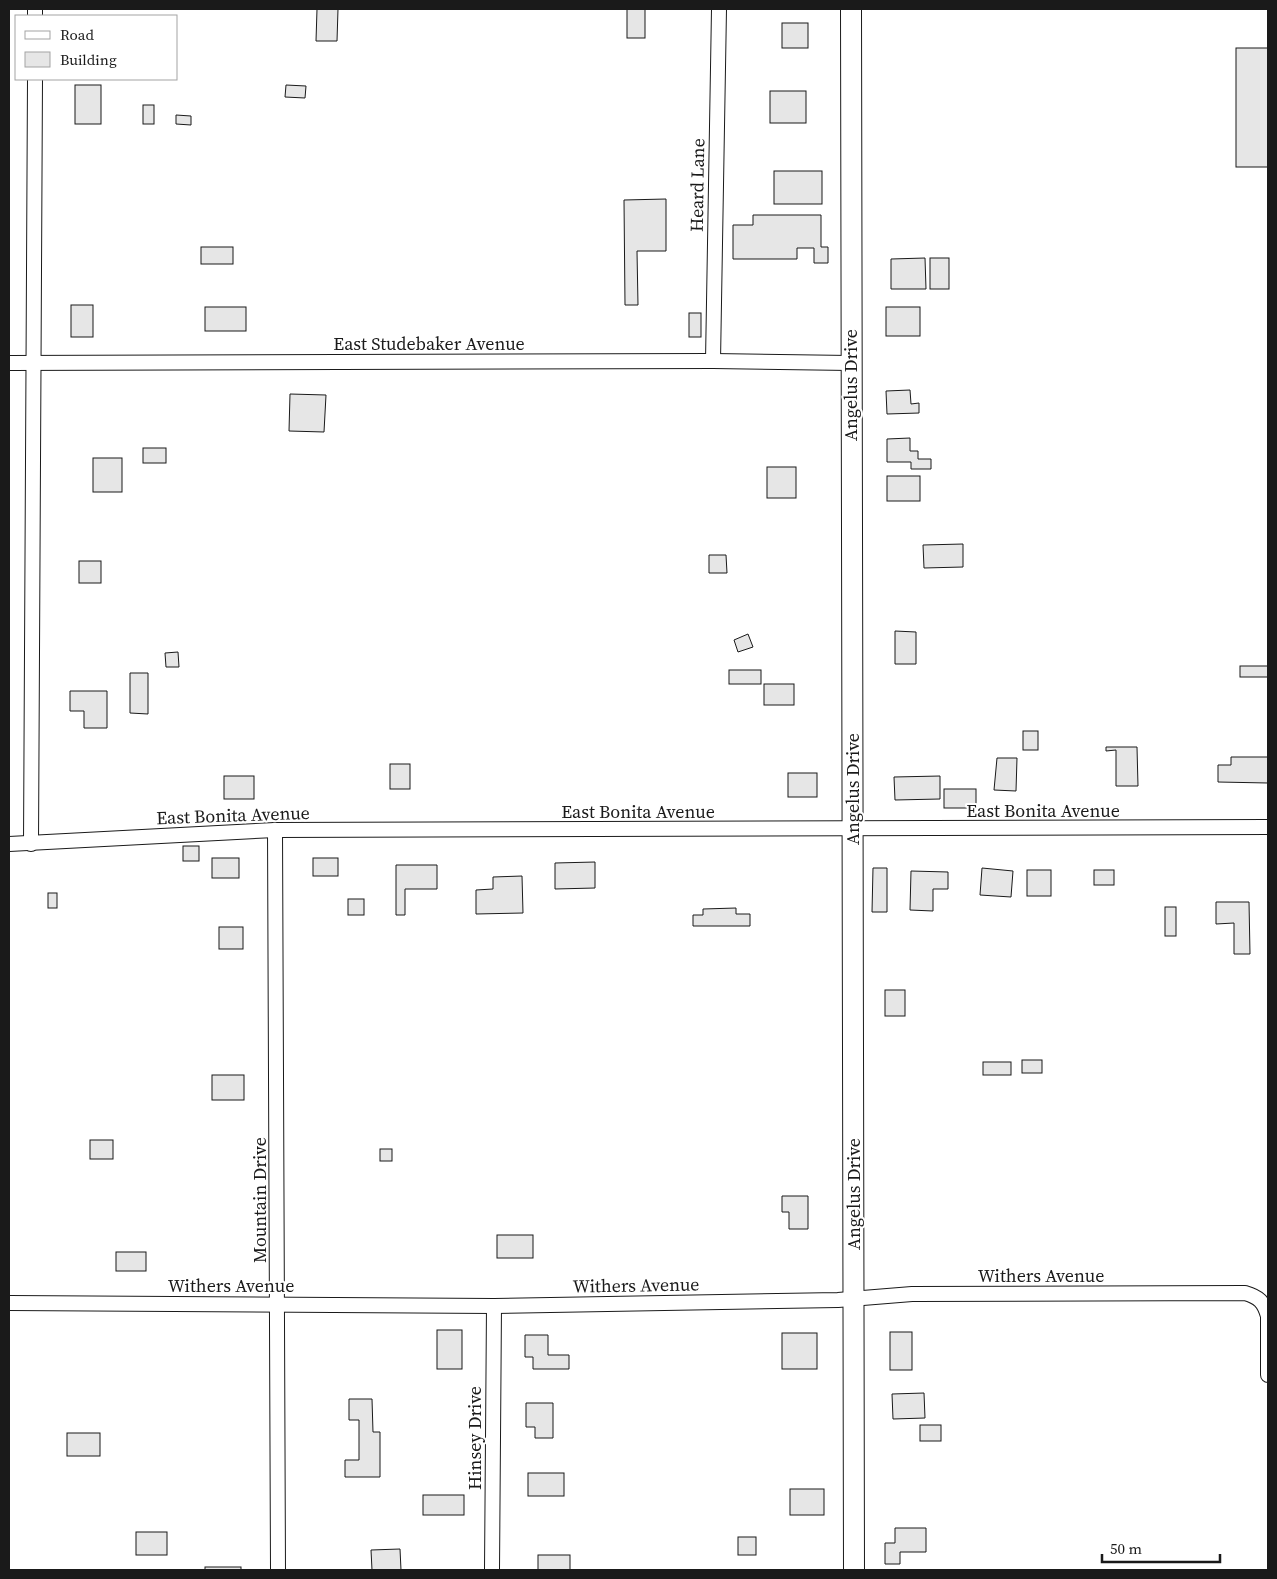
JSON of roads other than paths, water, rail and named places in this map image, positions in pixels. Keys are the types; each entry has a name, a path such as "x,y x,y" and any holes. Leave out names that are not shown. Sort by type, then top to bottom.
{"street":[{"name":"Heard Lane","path":"713,361 719,9"},
{"name":"Angelus Drive","path":"851,9 850,363 854,1570"},
{"path":"31,844 32,363 35,80"},
{"name":"East Studebaker Avenue","path":"9,363 713,361 850,363"},
{"name":"East Bonita Avenue","path":"9,844 275,830 853,830 1268,827"},
{"name":"Mountain Drive","path":"275,830 278,1570"},
{"name":"Withers Avenue","path":"9,1303 494,1306 853,1299 912,1294 1245,1293 1262,1300 1268,1316 1268,1376"},
{"name":"Hinsey Drive","path":"492,1570 494,1306"}]}
